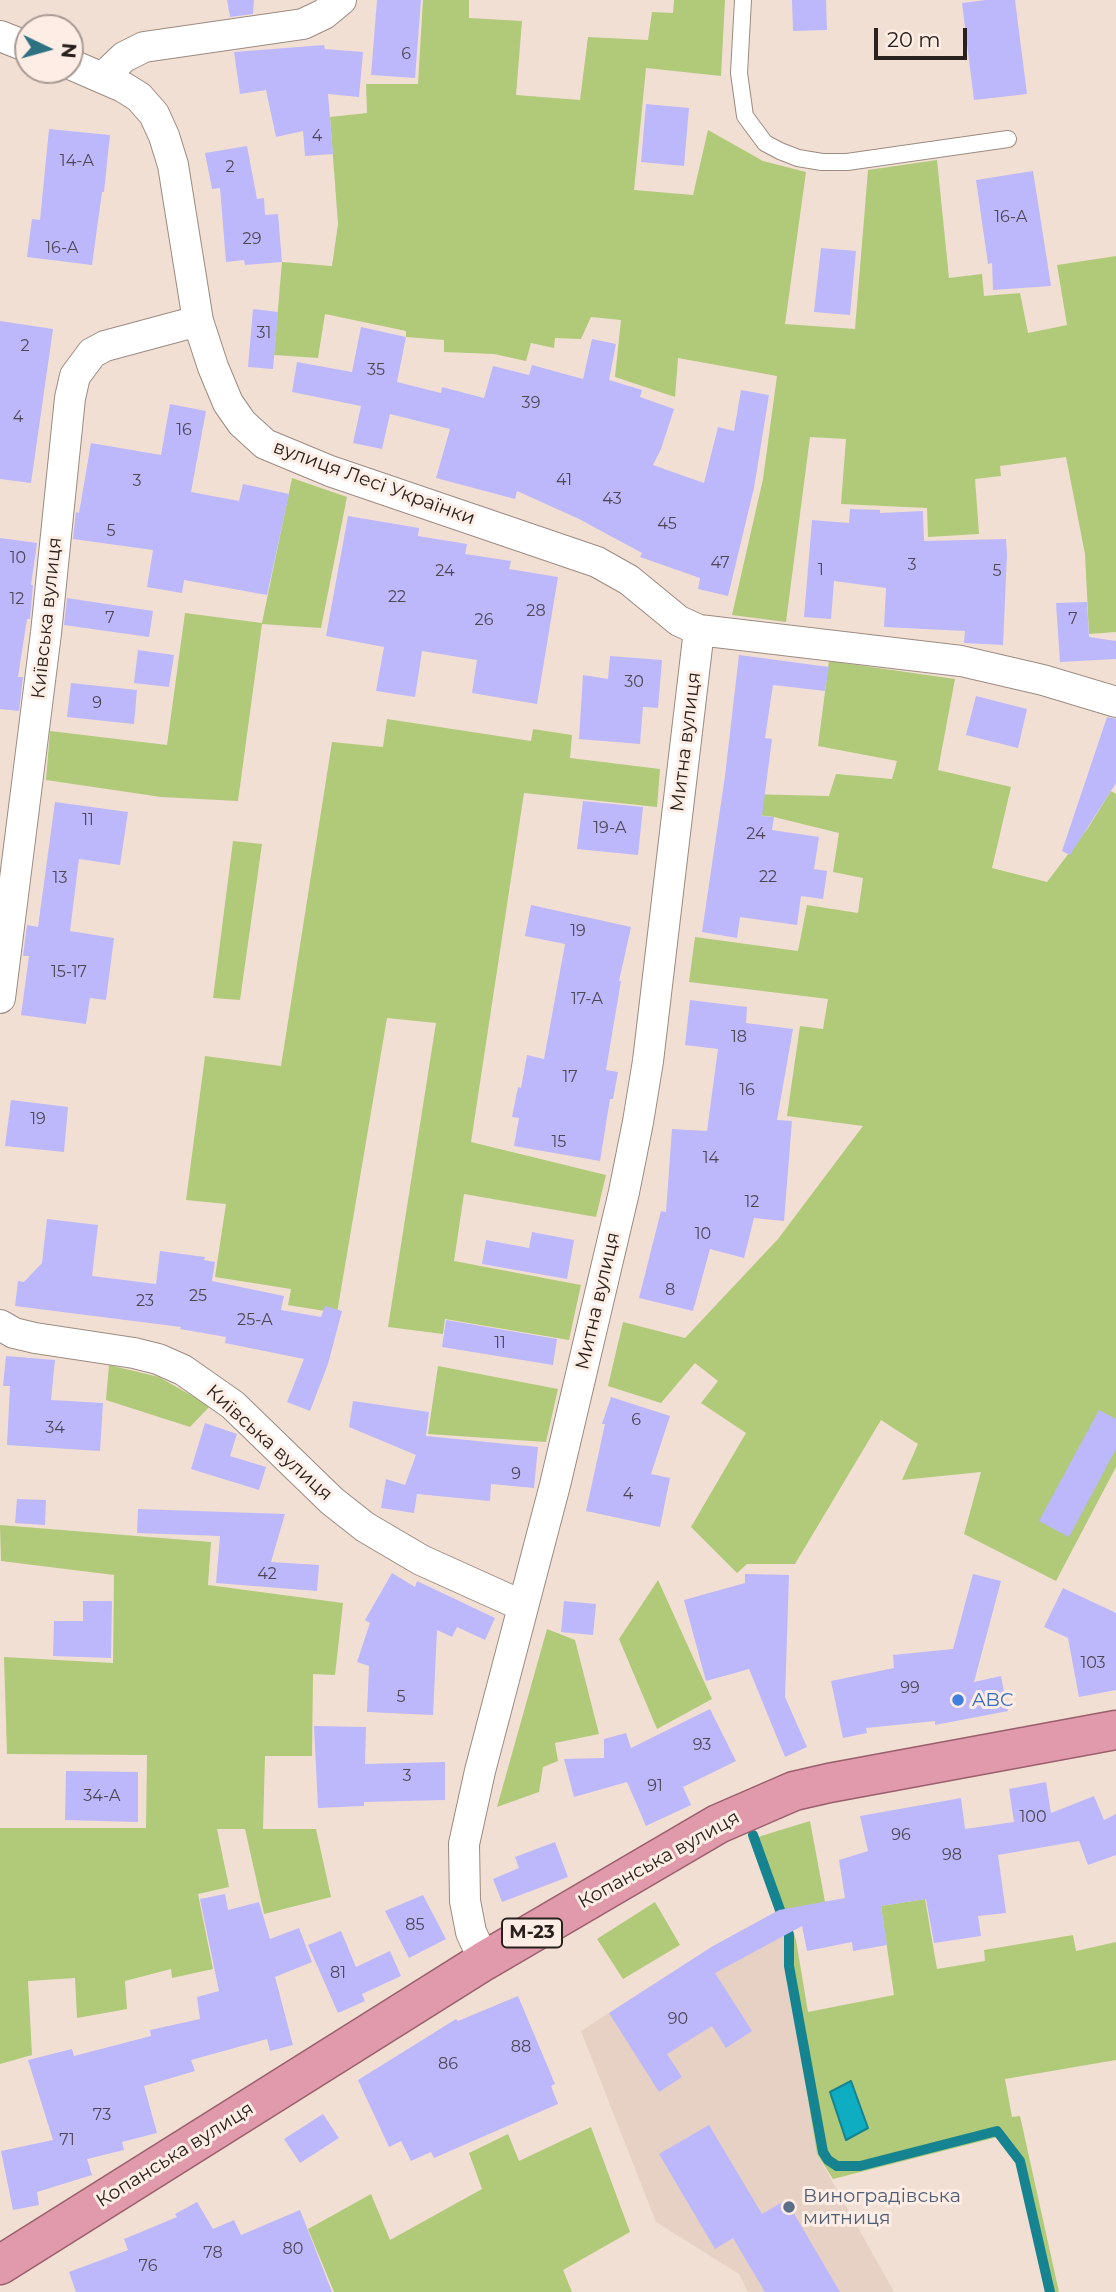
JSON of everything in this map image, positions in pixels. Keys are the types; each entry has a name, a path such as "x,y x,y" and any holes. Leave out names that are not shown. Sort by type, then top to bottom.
{"highway":[{"name":"Копанська вулиця","path":"0,2264 484,1961 718,1824 794,1791 864,1775 1116,1730"}],"street":[{"path":"103,77 124,57 145,47 303,24 324,14 341,0"},
{"name":"вулиця Лесі Українки","path":"84,70 139,97 154,114 164,136 178,193 198,321 228,403 242,424 265,444 330,471 597,562 629,580 679,621 699,630"},
{"name":"Київська вулиця","path":"0,998 44,646 70,398 75,376 92,353 105,346 198,321"},
{"path":"699,630 961,661 1043,680 1116,702"},
{"name":"Митна вулиця","path":"484,1961 471,1932 465,1901 464,1844 480,1770 555,1485 638,1122 699,630"},
{"name":"Київська вулиця","path":"0,1325 14,1333 35,1338 134,1353 158,1359 183,1370 233,1405 332,1500 365,1527 421,1560 523,1606"}],"lane":[{"path":"743,0 739,73 745,116 765,143 780,152 810,160 847,162 1008,139"}],"shaded area":[{"path":"778,1911 788,1936 786,1966 817,2154 894,2292 748,2292 739,2274 656,2222 581,2031 702,1953"}],"green space":[{"path":"423,0 469,0 469,18 522,21 516,95 580,100 588,37 648,40 652,12 673,13 674,0 725,0 721,76 646,68 634,190 693,195 708,130 763,161 806,172 785,324 855,329 868,170 937,160 949,278 982,274 984,296 1020,293 1028,333 1067,325 1057,265 1116,256 1116,632 1089,634 1085,554 1066,457 1000,466 1001,476 975,479 979,534 928,537 927,508 841,504 846,439 810,437 786,622 732,615 763,479 777,376 678,358 675,397 615,377 621,320 591,317 581,339 555,338 554,348 531,343 526,361 494,354 444,352 444,340 406,337 406,331 325,314 318,358 274,355 282,262 332,266 338,224 330,117 367,113 366,84 418,84"},
{"path":"292,478 347,497 321,628 262,624 238,801 161,797 46,780 50,731 167,745 185,613 262,623"},
{"path":"829,661 955,679 938,770 1011,787 992,868 1047,882 1088,828 1111,791 1116,794 1116,1467 1056,1581 964,1534 981,1472 902,1480 918,1444 881,1420 795,1564 747,1564 737,1573 691,1527 746,1433 701,1403 718,1381 695,1363 661,1403 608,1386 623,1322 685,1338 778,1239 863,1126 787,1116 800,1026 823,1029 828,999 689,982 695,937 798,951 807,905 858,913 863,878 833,872 839,833 774,817 742,813 746,794 829,796 836,774 892,779 897,761 818,746"},
{"path":"387,719 531,741 533,729 572,735 570,758 660,769 657,807 524,793 471,1142 606,1175 596,1217 464,1194 454,1261 581,1285 569,1340 445,1319 443,1334 388,1327 436,1023 387,1018 337,1313 288,1305 291,1289 215,1277 226,1204 186,1200 205,1056 281,1066 332,742 383,747"},
{"path":"233,841 262,844 240,1000 213,998"},
{"path":"109,1365 159,1377 210,1406 190,1427 106,1400"},
{"path":"438,1366 558,1389 546,1442 428,1434"},
{"path":"0,1525 211,1542 208,1585 343,1603 335,1675 313,1674 312,1756 265,1756 263,1829 316,1829 331,1897 264,1914 245,1829 217,1829 229,1887 198,1894 213,1969 172,1978 171,1969 125,1981 127,2009 77,2018 75,1978 28,1981 32,2055 0,2064 0,1828 146,1828 147,1755 7,1754 4,1657 113,1663 114,1575 1,1561"},
{"path":"658,1580 712,1699 657,1729 619,1639"},
{"path":"547,1629 575,1640 599,1734 555,1743 558,1761 543,1767 539,1792 497,1807"},
{"path":"810,1821 825,1902 786,1910 796,1940 808,2012 894,1995 881,1906 925,1899 937,1969 985,1961 984,1950 1073,1935 1076,1951 1116,1942 1116,2060 1005,2079 1012,2117 1020,2116 1059,2292 1045,2292 1016,2160 998,2137 833,2179 817,2154 786,1966 788,1936 751,1843 761,1836"},
{"path":"655,1902 680,1945 623,1979 597,1939"},
{"path":"591,2127 630,2232 563,2270 572,2292 334,2292 308,2229 371,2194 390,2240 482,2189 469,2153 508,2134 519,2161"}],"water":[{"path":"851,2081 868,2128 846,2140 830,2092"}],"building":[{"path":"227,0 254,0 253,14 230,17"},
{"path":"377,0 421,0 415,78 371,75"},
{"path":"792,0 826,0 827,30 793,31"},
{"path":"1015,0 1027,94 974,100 962,3"},
{"path":"324,45 325,49 363,52 359,97 328,94 333,154 305,156 303,131 276,137 266,90 240,94 234,52"},
{"path":"646,104 689,108 684,166 641,162"},
{"path":"49,129 110,135 92,265 27,257 32,219 40,220"},
{"path":"247,146 257,199 264,198 265,215 278,214 282,262 245,265 244,260 226,262 220,188 212,189 205,153"},
{"path":"1033,171 1051,286 993,290 992,263 988,264 976,180"},
{"path":"821,248 856,251 850,315 814,312"},
{"path":"253,309 278,312 273,369 248,367"},
{"path":"0,321 53,329 31,483 0,479"},
{"path":"361,327 406,337 397,382 441,393 442,387 484,398 493,366 529,375 532,365 583,379 592,339 616,344 609,380 642,390 640,397 674,409 653,465 704,483 718,427 734,431 741,390 769,395 754,488 728,596 698,589 700,578 640,557 642,553 579,519 517,491 515,499 436,478 450,429 390,414 382,449 353,443 361,406 292,392 297,362 352,372"},
{"path":"170,404 206,411 191,492 239,501 243,484 289,494 267,595 184,580 182,593 147,587 153,550 73,539 91,443 161,455"},
{"path":"850,509 880,510 880,513 923,511 924,541 1006,539 1003,645 964,643 965,631 884,627 886,588 834,581 831,619 804,617 812,520 849,523"},
{"path":"348,516 419,528 418,536 467,544 465,554 511,561 509,569 558,577 537,704 472,693 477,660 422,651 415,697 376,691 384,647 326,636"},
{"path":"0,538 37,543 31,585 30,619 27,619 18,677 23,677 19,711 0,709"},
{"path":"67,598 153,611 149,637 64,625"},
{"path":"1087,602 1089,637 1116,641 1116,659 1060,662 1056,603"},
{"path":"138,650 174,655 169,687 134,683"},
{"path":"739,655 829,667 825,691 773,685 765,738 772,739 762,816 774,817 772,830 819,837 814,869 827,871 823,899 801,896 797,925 740,917 737,938 702,932 725,776"},
{"path":"610,656 662,660 658,708 643,707 640,744 579,739 583,675 608,679"},
{"path":"71,683 137,690 134,724 67,717"},
{"path":"976,696 1027,709 1018,748 966,735"},
{"path":"1107,717 1116,719 1116,783 1070,855 1062,851"},
{"path":"583,801 643,807 638,855 577,849"},
{"path":"55,802 128,812 120,865 79,859 70,931 114,938 106,1000 90,998 86,1024 21,1015 29,956 23,956 27,925 38,927"},
{"path":"531,905 631,927 619,981 606,1070 618,1072 613,1099 610,1099 600,1161 514,1146 519,1118 512,1117 518,1087 521,1088 527,1055 544,1059 565,944 525,936"},
{"path":"690,1000 747,1007 746,1023 793,1029 777,1120 792,1121 784,1221 754,1218 744,1258 710,1249 693,1311 639,1298 661,1211 666,1212 672,1129 707,1131 718,1049 685,1045"},
{"path":"11,1100 68,1107 64,1152 5,1146"},
{"path":"47,1219 98,1225 92,1276 156,1284 160,1251 205,1257 204,1260 215,1262 212,1281 284,1296 281,1310 321,1317 325,1306 342,1311 328,1364 310,1411 287,1402 304,1359 225,1343 226,1337 180,1329 181,1327 15,1306 18,1281 24,1282 42,1263"},
{"path":"532,1232 574,1240 567,1279 482,1264 486,1240 529,1248"},
{"path":"446,1320 557,1339 553,1365 442,1347"},
{"path":"6,1356 55,1360 51,1400 103,1403 100,1451 7,1445 10,1386 3,1386"},
{"path":"611,1397 670,1416 651,1474 670,1478 660,1527 586,1511 605,1424 602,1424"},
{"path":"353,1401 429,1412 426,1436 538,1447 534,1488 491,1484 490,1501 417,1494 414,1513 381,1508 386,1479 405,1485 416,1455 349,1427"},
{"path":"1099,1410 1116,1419 1116,1449 1069,1537 1039,1521"},
{"path":"205,1423 237,1434 230,1456 266,1467 259,1490 191,1469"},
{"path":"17,1499 46,1500 45,1525 15,1523"},
{"path":"138,1509 285,1514 271,1562 319,1565 317,1591 216,1583 220,1536 137,1533"},
{"path":"392,1573 415,1587 417,1581 495,1618 485,1640 457,1627 452,1637 437,1630 433,1715 367,1712 369,1666 357,1662 370,1623 365,1620"},
{"path":"745,1574 789,1575 785,1697 807,1747 785,1757 749,1669 706,1681 684,1600 745,1583"},
{"path":"973,1574 1001,1581 974,1682 1001,1676 1008,1711 935,1725 935,1721 866,1728 867,1733 843,1738 831,1681 894,1668 893,1655 953,1649"},
{"path":"1063,1588 1116,1613 1116,1690 1079,1697 1068,1638 1044,1627"},
{"path":"83,1601 112,1601 111,1658 53,1656 54,1621 83,1621"},
{"path":"564,1601 596,1604 593,1635 561,1632"},
{"path":"710,1709 736,1761 683,1787 691,1805 646,1826 627,1782 574,1797 564,1759 604,1758 604,1739 626,1733 631,1748"},
{"path":"314,1726 366,1727 365,1764 445,1762 445,1800 364,1802 364,1806 318,1808"},
{"path":"66,1771 138,1772 138,1822 65,1820"},
{"path":"1046,1782 1051,1813 1094,1796 1104,1820 1116,1814 1116,1855 1088,1865 1079,1841 998,1855 1006,1913 978,1916 981,1936 934,1943 926,1899 881,1906 887,1945 853,1951 852,1942 807,1951 802,1926 715,1973 752,2031 726,2048 712,2026 667,2054 682,2077 659,2092 609,2013 713,1946 779,1910 845,1898 839,1860 868,1851 860,1816 961,1798 965,1829 1014,1822 1009,1789"},
{"path":"555,1842 568,1877 502,1902 493,1879 519,1868 515,1857"},
{"path":"225,1894 228,1910 259,1902 270,1939 299,1928 312,1962 275,1977 293,2045 270,2051 267,2039 191,2060 195,2071 144,2086 157,2133 122,2142 124,2150 87,2159 92,2175 37,2192 39,2205 13,2210 1,2151 53,2140 28,2060 72,2049 74,2056 151,2036 150,2030 200,2019 197,1997 219,1991 200,1899"},
{"path":"423,1895 446,1939 409,1958 385,1911"},
{"path":"341,1931 356,1967 390,1951 401,1976 362,1994 365,2001 338,2013 308,1945"},
{"path":"518,1996 555,2084 551,2086 558,2104 434,2158 431,2152 411,2161 401,2141 389,2147 358,2080 456,2019 458,2021"},
{"path":"323,2114 339,2138 300,2163 284,2139"},
{"path":"709,2125 762,2214 786,2200 840,2292 765,2292 733,2238 715,2249 659,2154"},
{"path":"197,2202 213,2229 234,2220 241,2235 300,2210 332,2292 76,2292 69,2272 128,2250 124,2239 177,2217 175,2214"}],"waterway":[{"path":"753,1835 789,1935 789,1966 823,2152 828,2160 837,2166 860,2166 997,2131 1020,2161 1050,2292"}],"place":[{"name":"ABC","path":"958,1700"},
{"name":"Виноградівська митниця","path":"789,2207"}]}
